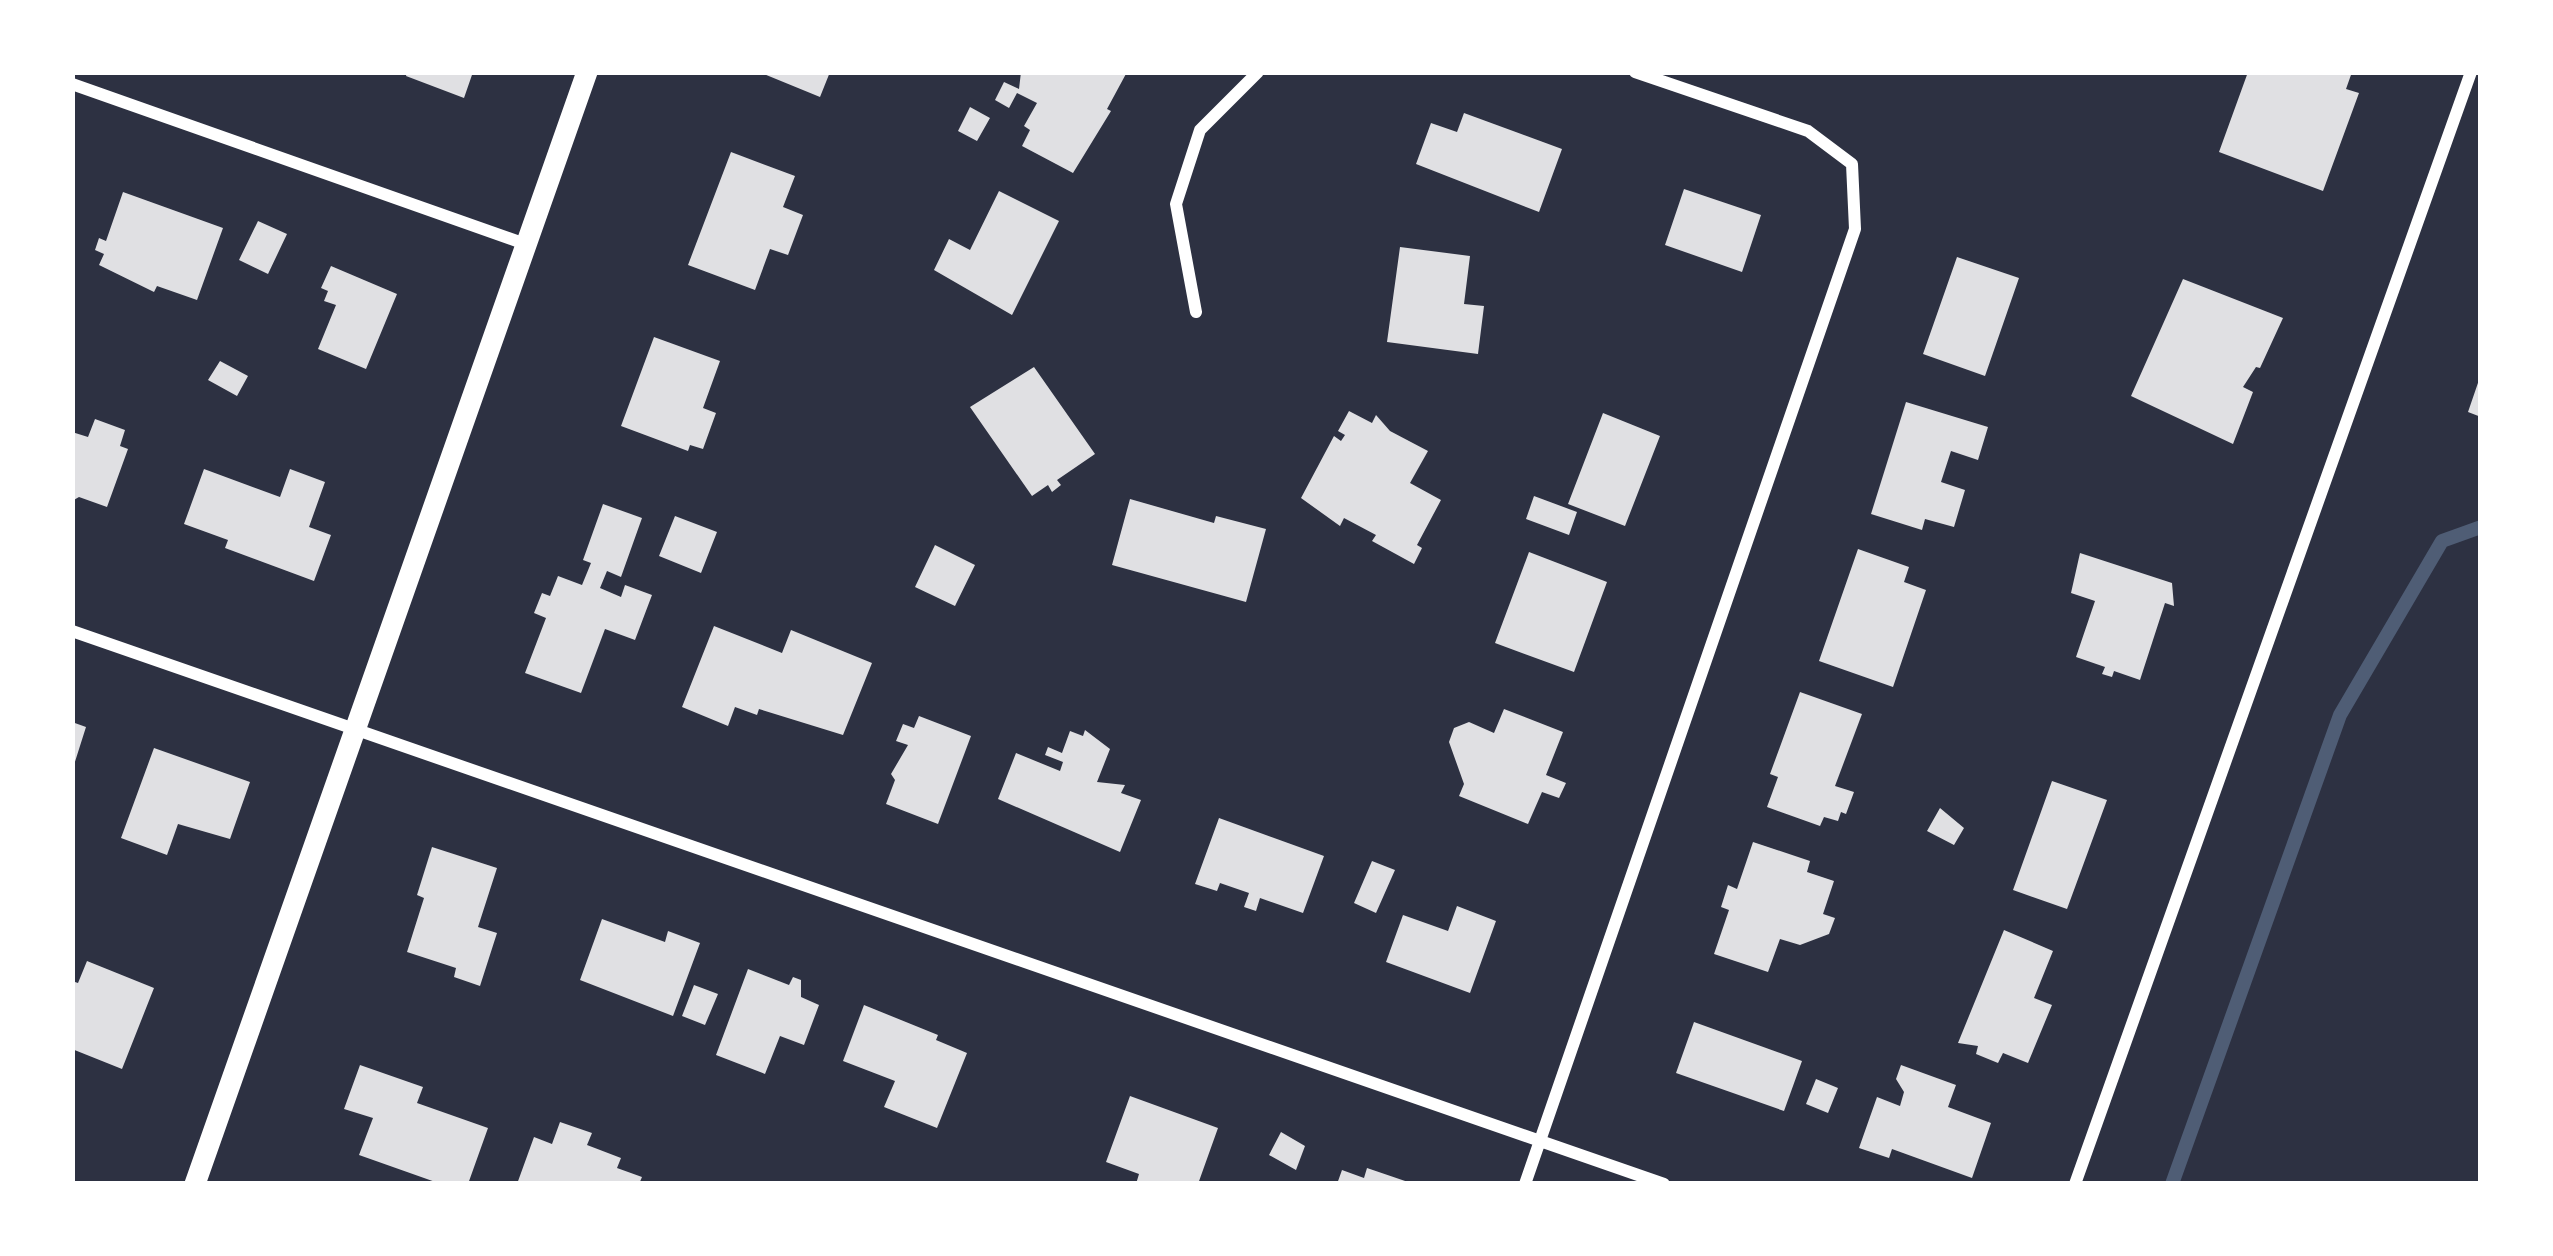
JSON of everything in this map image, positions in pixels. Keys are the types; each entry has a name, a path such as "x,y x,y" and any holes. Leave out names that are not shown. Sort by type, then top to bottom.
{"street":[{"path":"194,1184 359,729 587,72"},
{"path":"1196,312 1176,204 1200,130 1258,72"},
{"path":"1525,1184 1855,229 1852,164 1808,131 1635,72"},
{"path":"2075,1184 2470,72"},
{"path":"72,84 527,244"},
{"path":"72,631 1664,1184"}],"building":[{"path":"407,72 473,72 464,98 406,76"},
{"path":"759,72 830,72 820,97"},
{"path":"1021,72 1127,72 1107,109 1111,111 1073,173 1022,146 1030,130 1024,126 1037,103 1017,93 1009,108 995,100 1004,82 1019,89"},
{"path":"2248,72 2352,72 2346,89 2359,93 2323,191 2219,152"},
{"path":"970,107 990,118 977,141 958,131"},
{"path":"1464,113 1562,149 1539,212 1416,164 1431,123 1457,132"},
{"path":"731,152 795,176 783,207 803,215 788,255 770,249 755,290 688,265"},
{"path":"1684,189 1761,215 1742,272 1665,245"},
{"path":"999,191 1059,221 1012,315 934,270 949,239 970,250"},
{"path":"123,192 223,228 197,300 157,286 154,292 99,265 104,254 95,250 99,238 106,241"},
{"path":"258,221 287,234 268,274 239,260"},
{"path":"1400,247 1470,256 1464,304 1484,306 1478,354 1387,342"},
{"path":"1957,257 2019,278 1985,376 1923,354"},
{"path":"331,266 397,294 366,369 318,349 336,305 324,301 328,291 321,288"},
{"path":"2183,279 2283,318 2260,368 2256,367 2243,387 2253,392 2233,444 2131,396"},
{"path":"654,337 720,361 703,408 716,413 703,449 690,445 688,451 621,426"},
{"path":"220,361 248,376 237,396 208,380"},
{"path":"1034,367 1095,454 1057,480 1061,485 1052,492 1048,485 1032,496 970,407"},
{"path":"2481,377 2481,417 2468,412"},
{"path":"1906,402 1988,427 1978,460 1951,451 1941,482 1965,490 1954,527 1925,519 1922,530 1871,514"},
{"path":"1349,411 1372,423 1376,415 1390,431 1428,451 1410,483 1441,500 1417,545 1422,548 1414,564 1372,541 1376,535 1344,518 1340,526 1301,498 1334,436 1341,441 1345,435 1338,431"},
{"path":"1603,413 1660,436 1625,526 1568,504"},
{"path":"95,419 125,430 120,446 128,449 107,507 79,497 72,501 72,432 88,437"},
{"path":"204,469 280,497 290,469 325,482 309,527 331,535 314,581 225,548 228,540 184,524"},
{"path":"1534,496 1577,512 1569,535 1526,519"},
{"path":"1130,499 1214,523 1216,516 1266,529 1246,602 1112,565"},
{"path":"603,504 642,518 621,577 607,571 600,588 621,597 625,585 652,595 635,640 605,629 581,693 525,673 546,618 534,613 542,593 550,596 558,576 582,585 591,563 583,560"},
{"path":"675,516 717,532 701,573 659,556"},
{"path":"935,545 975,565 955,606 915,587"},
{"path":"1858,549 1909,567 1904,582 1926,590 1893,687 1819,661"},
{"path":"1529,552 1607,582 1574,672 1495,643"},
{"path":"2080,553 2172,583 2174,606 2165,603 2140,680 2114,671 2112,677 2102,674 2105,667 2076,657 2095,601 2071,593"},
{"path":"714,626 782,653 791,630 872,663 843,735 759,709 757,715 735,707 728,726 682,707"},
{"path":"1800,692 1862,714 1835,786 1854,792 1846,814 1841,812 1838,821 1824,817 1820,826 1767,807 1778,777 1770,774"},
{"path":"1504,709 1563,732 1546,775 1566,783 1559,798 1542,792 1528,824 1459,796 1464,784 1449,742 1454,728 1469,722 1494,733"},
{"path":"919,716 971,736 938,824 886,804 895,780 891,774 908,745 896,741 903,724 914,728"},
{"path":"72,722 86,727 73,768 72,768"},
{"path":"1085,730 1110,749 1097,782 1125,785 1121,793 1141,800 1120,852 998,799 1016,753 1060,771 1063,762 1045,755 1048,747 1062,753 1070,731 1083,736"},
{"path":"154,748 250,782 230,839 178,824 167,855 121,838"},
{"path":"2052,781 2107,800 2067,909 2013,890"},
{"path":"1940,808 1964,828 1954,845 1927,831"},
{"path":"1219,818 1324,856 1303,913 1260,898 1256,911 1244,907 1249,893 1220,883 1217,891 1195,884"},
{"path":"1753,842 1810,861 1807,872 1834,881 1823,914 1835,918 1829,934 1800,945 1780,939 1768,972 1714,954 1729,910 1721,907 1728,885 1737,889"},
{"path":"432,847 497,868 478,927 497,933 480,986 454,977 456,968 407,952 424,898 417,895"},
{"path":"1372,861 1395,870 1376,913 1354,903"},
{"path":"1457,906 1496,921 1470,993 1386,962 1403,915 1448,931"},
{"path":"602,919 665,942 668,931 700,943 673,1016 580,980"},
{"path":"2004,930 2053,951 2034,998 2052,1005 2028,1063 2003,1053 1998,1063 1976,1054 1978,1046 1958,1043"},
{"path":"87,961 154,988 122,1069 72,1049 72,981 78,983"},
{"path":"748,969 789,985 793,977 801,980 801,997 819,1005 804,1045 780,1036 765,1074 716,1055"},
{"path":"694,985 718,994 705,1025 682,1016"},
{"path":"864,1005 938,1035 936,1040 967,1053 937,1128 884,1107 895,1081 843,1061"},
{"path":"1694,1022 1802,1061 1784,1111 1676,1073"},
{"path":"360,1065 423,1087 417,1103 488,1128 468,1184 441,1184 359,1155 373,1118 344,1109"},
{"path":"1901,1065 1956,1085 1948,1107 1991,1123 1972,1178 1892,1149 1889,1158 1859,1148 1877,1097 1900,1106 1904,1092 1896,1079"},
{"path":"1816,1079 1838,1088 1828,1113 1806,1104"},
{"path":"1130,1096 1218,1128 1198,1184 1136,1184 1139,1174 1106,1162"},
{"path":"560,1122 592,1133 587,1145 621,1158 617,1168 642,1177 639,1184 517,1184 534,1137 552,1144"},
{"path":"1281,1132 1305,1146 1296,1170 1269,1155"},
{"path":"1367,1168 1411,1184 1337,1184 1342,1170 1364,1178"}],"waterway":[{"path":"2172,1184 2340,715 2442,541 2481,527"}]}
